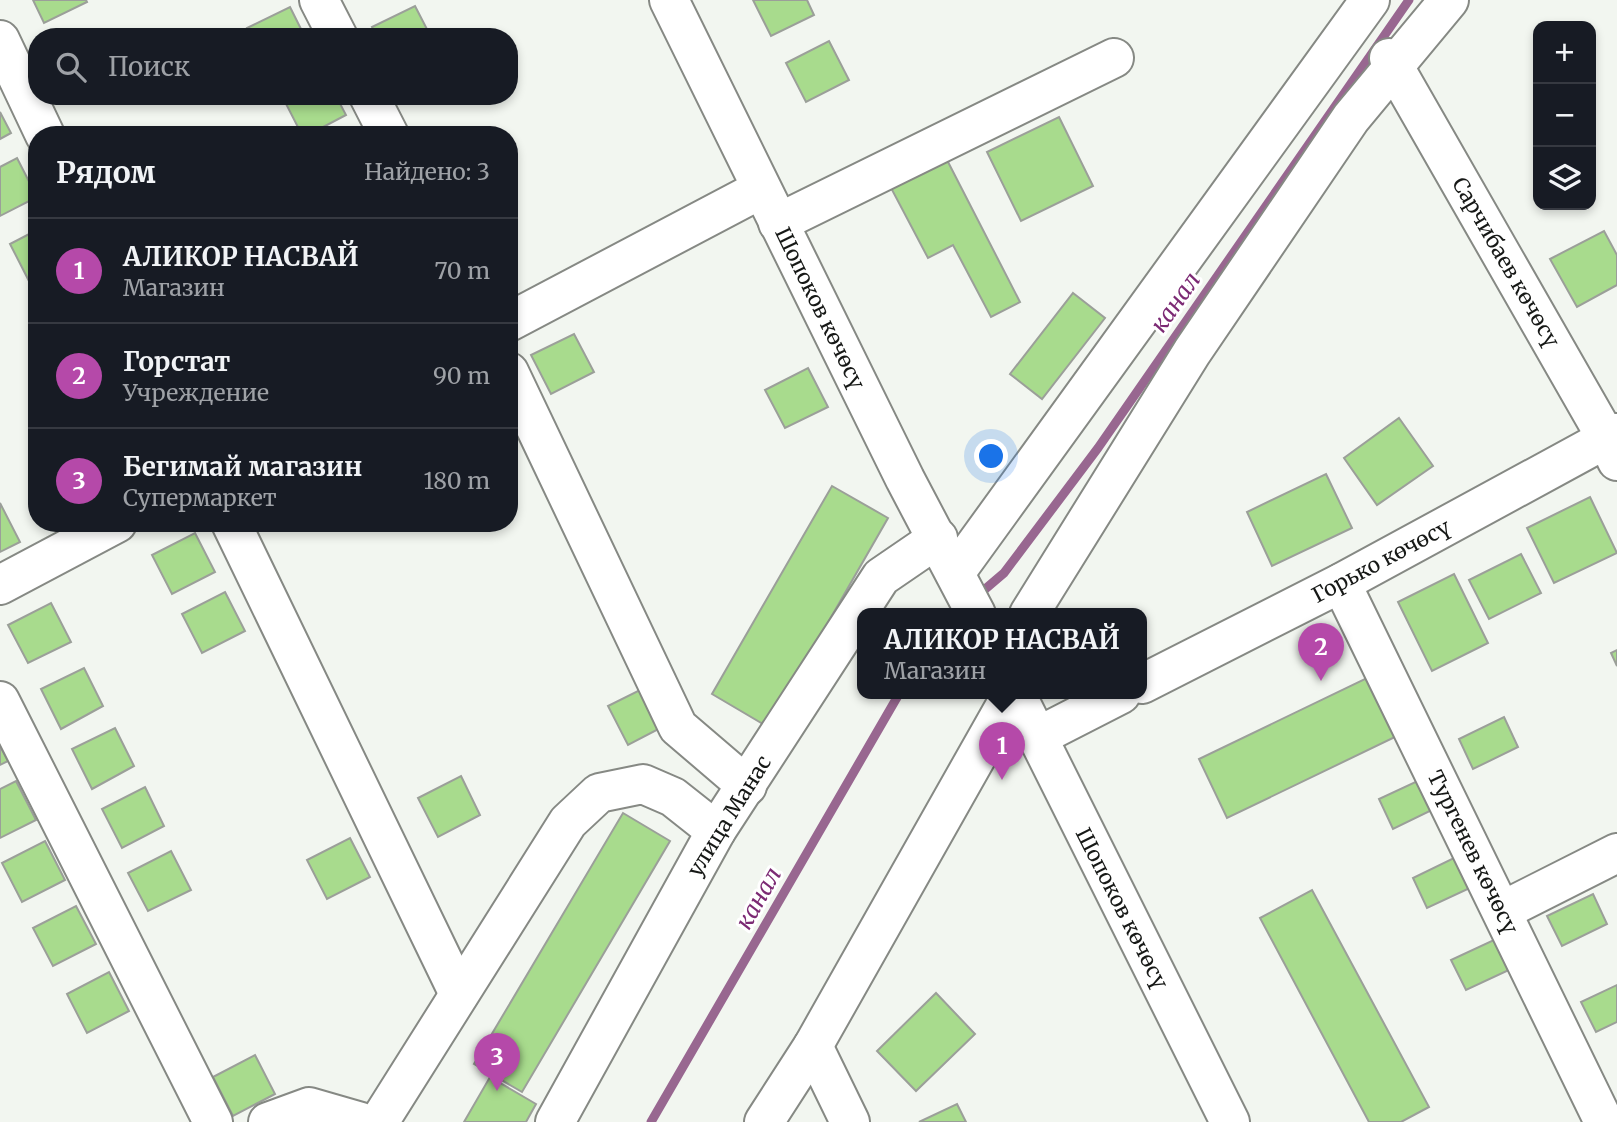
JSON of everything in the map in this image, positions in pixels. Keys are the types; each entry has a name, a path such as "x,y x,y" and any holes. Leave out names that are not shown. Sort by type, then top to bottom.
{"street":[{"path":"319,0 333,28"},
{"name":"Шопоков көчөсү","path":"669,0 905,479 973,608"},
{"path":"955,574 1370,0"},
{"path":"1033,608 1192,352 1351,118 1392,61 1449,0"},
{"path":"0,40 28,99"},
{"path":"778,223 1114,58"},
{"name":"Сарчибаев көчөсү","path":"1392,61 1614,444"},
{"path":"31,105 41,126"},
{"path":"374,105 384,126"},
{"path":"518,317 761,189"},
{"path":"518,391 678,727 747,786"},
{"name":"Горько көчөсү","path":"1147,681 1614,444"},
{"path":"0,585 100,532"},
{"path":"235,532 459,994"},
{"name":"улица Манас","path":"861,608 881,577 938,538"},
{"name":"Тургенев көчөсү","path":"1341,583 1604,1122"},
{"name":"улица Манас","path":"555,1122 716,831 857,614"},
{"path":"764,1122 813,1046 1011,699"},
{"name":"Шопоков көчөсү","path":"1017,699 1230,1122"},
{"path":"1037,737 1111,699"},
{"path":"0,701 214,1122"},
{"path":"379,1122 568,822 598,793 643,783 673,797 716,831"},
{"path":"1502,911 1617,853"},
{"path":"813,1046 850,1122"},
{"path":"268,1122 309,1107 361,1122"}],"building":[{"path":"33,0 86,0 87,2 44,23"},
{"path":"753,0 807,0 814,15 771,36"},
{"path":"415,6 426,28 372,28"},
{"path":"290,7 300,28 247,28"},
{"path":"829,41 849,80 806,102 786,63"},
{"path":"287,105 341,105 346,115 325,126 297,126"},
{"path":"0,112 11,133 0,139"},
{"path":"1059,117 1093,186 1021,221 987,152"},
{"path":"17,158 28,179 28,202 0,216 0,167"},
{"path":"946,158 1020,302 991,317 953,245 928,258 890,186"},
{"path":"1604,231 1617,255 1617,285 1577,307 1550,259"},
{"path":"28,235 28,279 10,244"},
{"path":"1073,293 1105,318 1042,399 1010,374"},
{"path":"574,334 594,372 551,394 531,355"},
{"path":"808,368 828,407 785,428 765,390"},
{"path":"1399,418 1433,466 1377,505 1344,458"},
{"path":"1326,474 1352,528 1272,566 1247,512"},
{"path":"832,486 888,518 768,727 712,694"},
{"path":"1590,497 1617,553 1554,583 1527,528"},
{"path":"0,503 20,542 0,552"},
{"path":"195,533 215,572 172,594 152,555"},
{"path":"1521,554 1541,593 1489,619 1469,580"},
{"path":"1454,574 1488,643 1432,671 1398,602"},
{"path":"225,592 245,631 202,653 182,614"},
{"path":"51,603 71,642 28,663 8,625"},
{"path":"1617,650 1617,666 1611,653"},
{"path":"84,668 103,706 61,729 41,689"},
{"path":"1369,677 1397,736 1227,818 1199,759"},
{"path":"650,685 670,723 628,745 608,706"},
{"path":"1504,717 1518,747 1473,769 1459,739"},
{"path":"115,728 134,766 92,789 72,749"},
{"path":"0,746 8,761 0,765"},
{"path":"461,776 480,815 438,837 418,798"},
{"path":"1424,778 1438,807 1393,829 1379,799"},
{"path":"16,781 36,820 0,838 0,789"},
{"path":"145,787 164,826 122,848 102,809"},
{"path":"623,813 670,841 522,1092 474,1064"},
{"path":"350,838 370,877 327,899 307,860"},
{"path":"45,841 65,880 22,902 2,863"},
{"path":"171,851 191,890 148,911 128,873"},
{"path":"1458,856 1472,887 1427,908 1413,878"},
{"path":"1312,890 1429,1107 1401,1122 1369,1122 1260,918"},
{"path":"1593,894 1607,924 1562,946 1547,916"},
{"path":"76,906 96,944 53,966 33,928"},
{"path":"1496,939 1511,969 1466,990 1451,960"},
{"path":"109,972 129,1011 87,1033 67,994"},
{"path":"1617,985 1617,1022 1596,1032 1581,1002"},
{"path":"936,993 975,1034 916,1091 877,1051"},
{"path":"255,1055 275,1094 233,1116 213,1077"},
{"path":"490,1077 536,1104 526,1122 464,1122"},
{"path":"957,1104 966,1122 919,1122"}],"waterway":[{"name":"канал","path":"977,596 1004,573 1098,448 1409,0"},
{"name":"канал","path":"651,1122 896,699"}],"place":[{"name":"Горстат","path":"1321,681"},
{"name":"АЛИКОР НАСВАЙ","path":"1002,780"},
{"name":"Бегимай магазин","path":"497,1091"}]}
